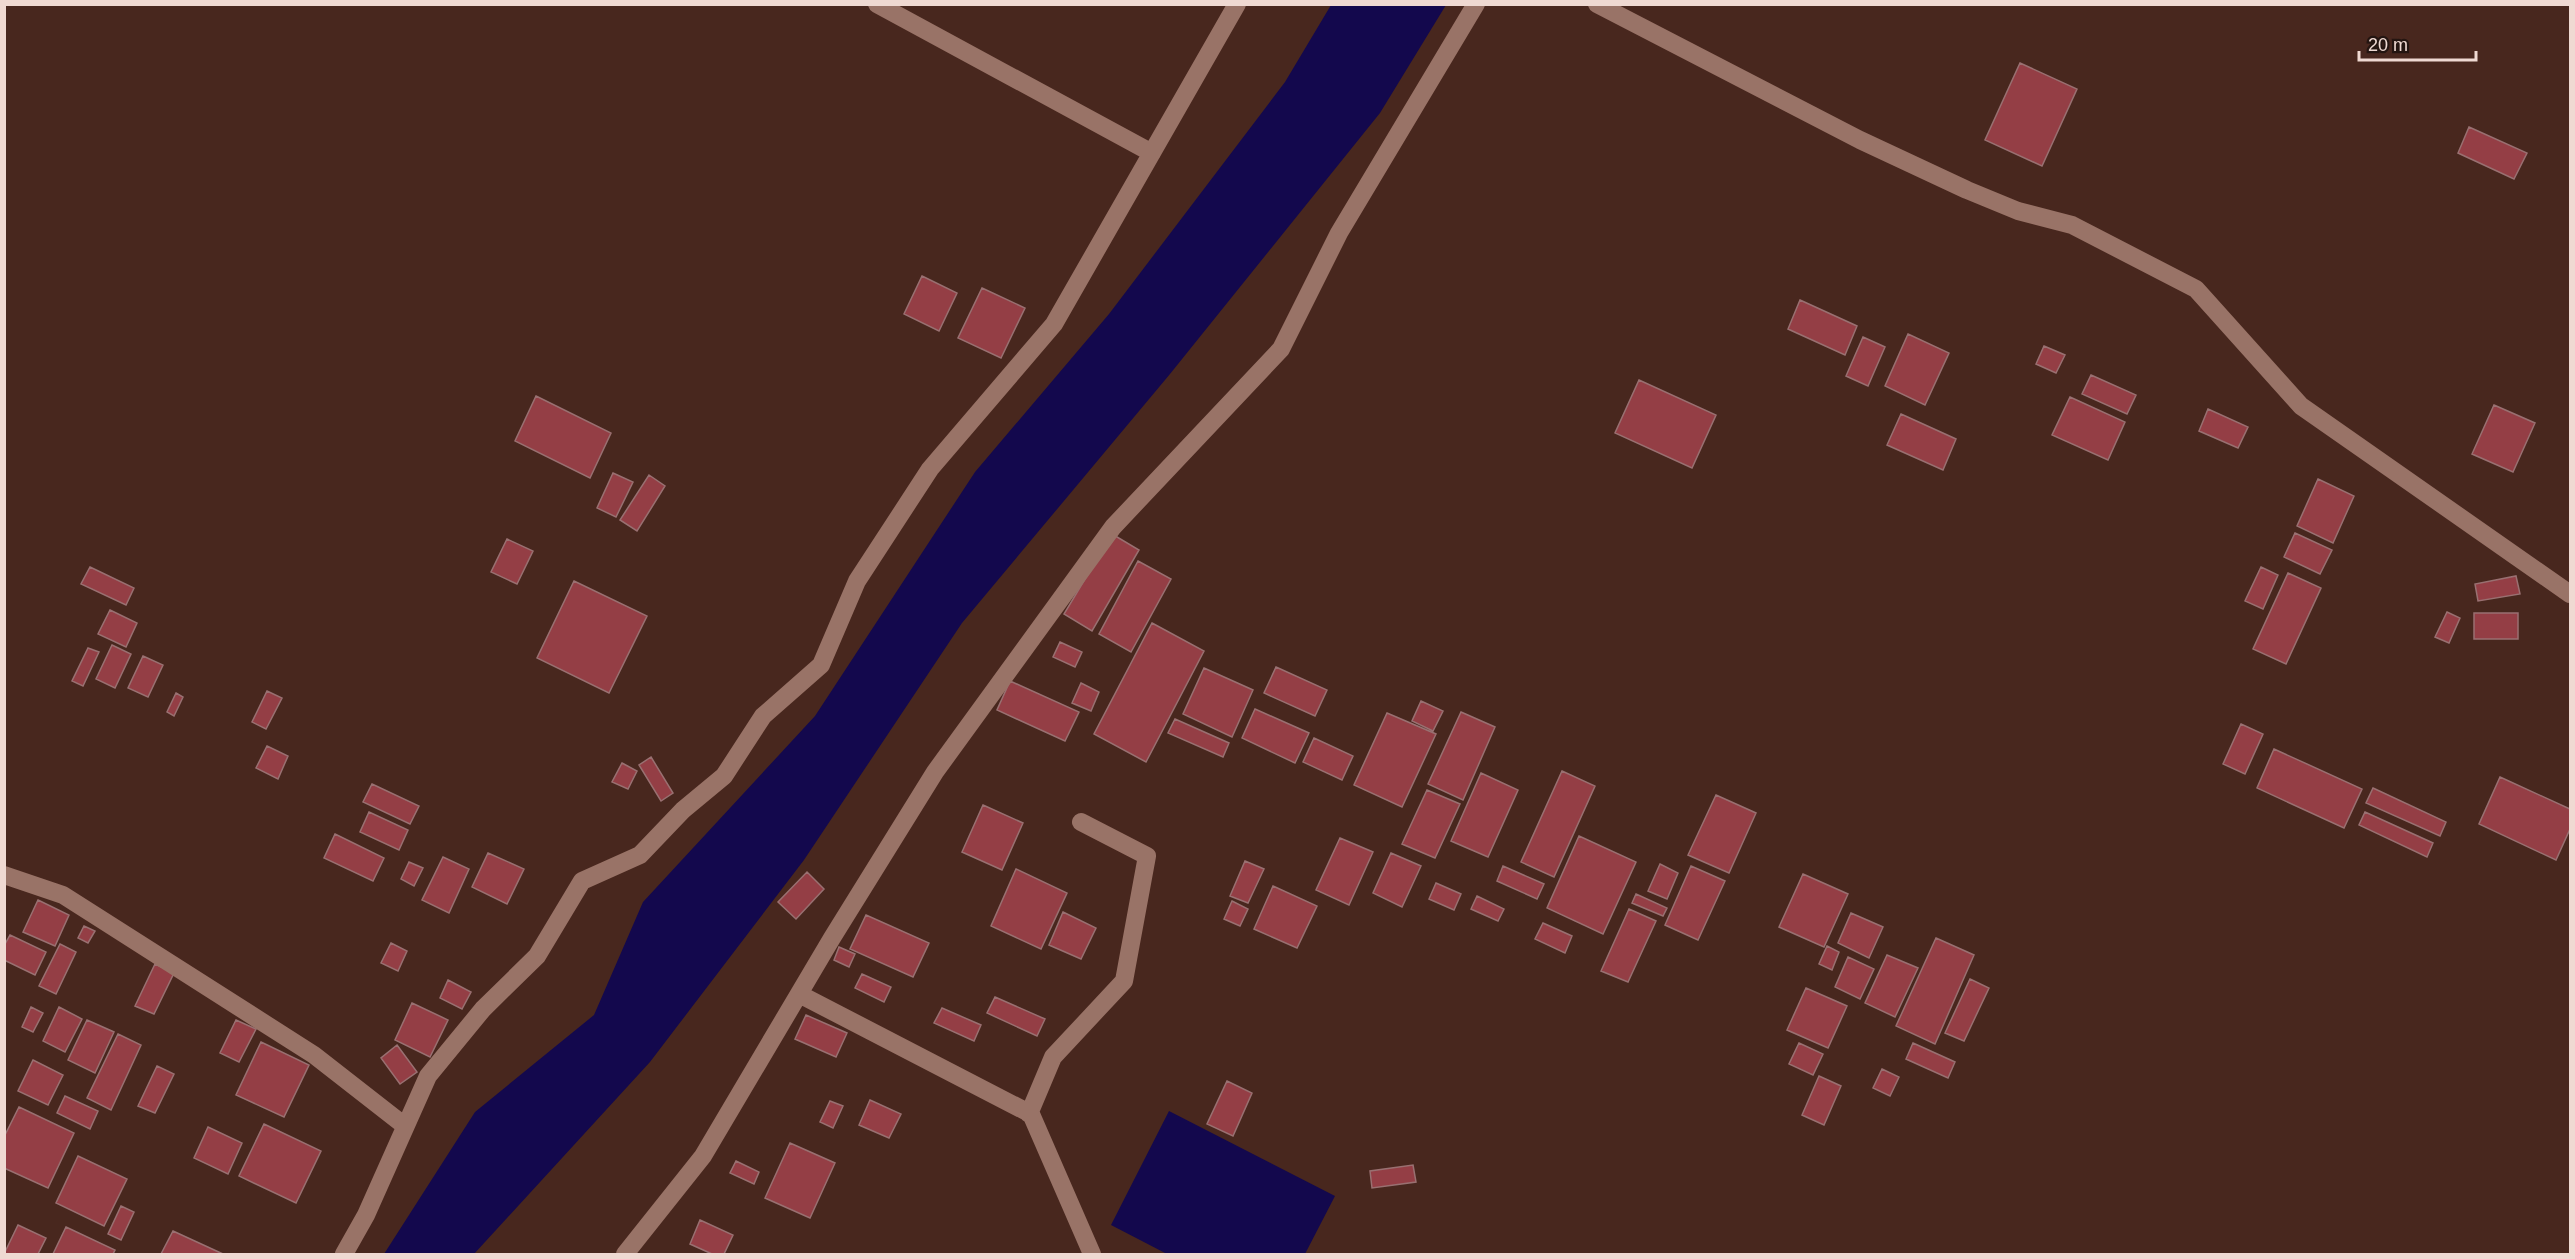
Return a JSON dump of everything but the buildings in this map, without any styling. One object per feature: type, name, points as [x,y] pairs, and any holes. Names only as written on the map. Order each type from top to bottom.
[{"type":"street","points":[[877,4],[1152,153]]},
{"type":"street","points":[[344,1254],[366,1215],[428,1076],[483,1009],[537,956],[582,881],[640,855],[682,810],[724,776],[762,716],[821,665],[856,581],[930,470],[1054,324],[1237,4]]},
{"type":"street","points":[[625,1254],[703,1156],[935,772],[1113,527],[1281,349],[1339,233],[1476,4]]},
{"type":"street","points":[[1597,4],[1860,140],[2008,207],[2072,225],[2196,289],[2301,406],[2571,594]]},
{"type":"street","points":[[1030,1114],[1053,1058],[1124,981],[1147,856],[1081,822]]},
{"type":"street","points":[[4,875],[63,896],[314,1055],[405,1126]]},
{"type":"street","points":[[799,994],[1030,1114],[1092,1254]]},
{"type":"shaded area","points":[[1331,5],[1446,5],[1380,113],[1170,374],[962,623],[804,860],[650,1062],[474,1254],[384,1254],[475,1112],[594,1015],[643,902],[815,716],[975,472],[1109,314],[1285,82]]},
{"type":"shaded area","points":[[1169,1111],[1335,1196],[1305,1254],[1167,1254],[1111,1225]]}]
